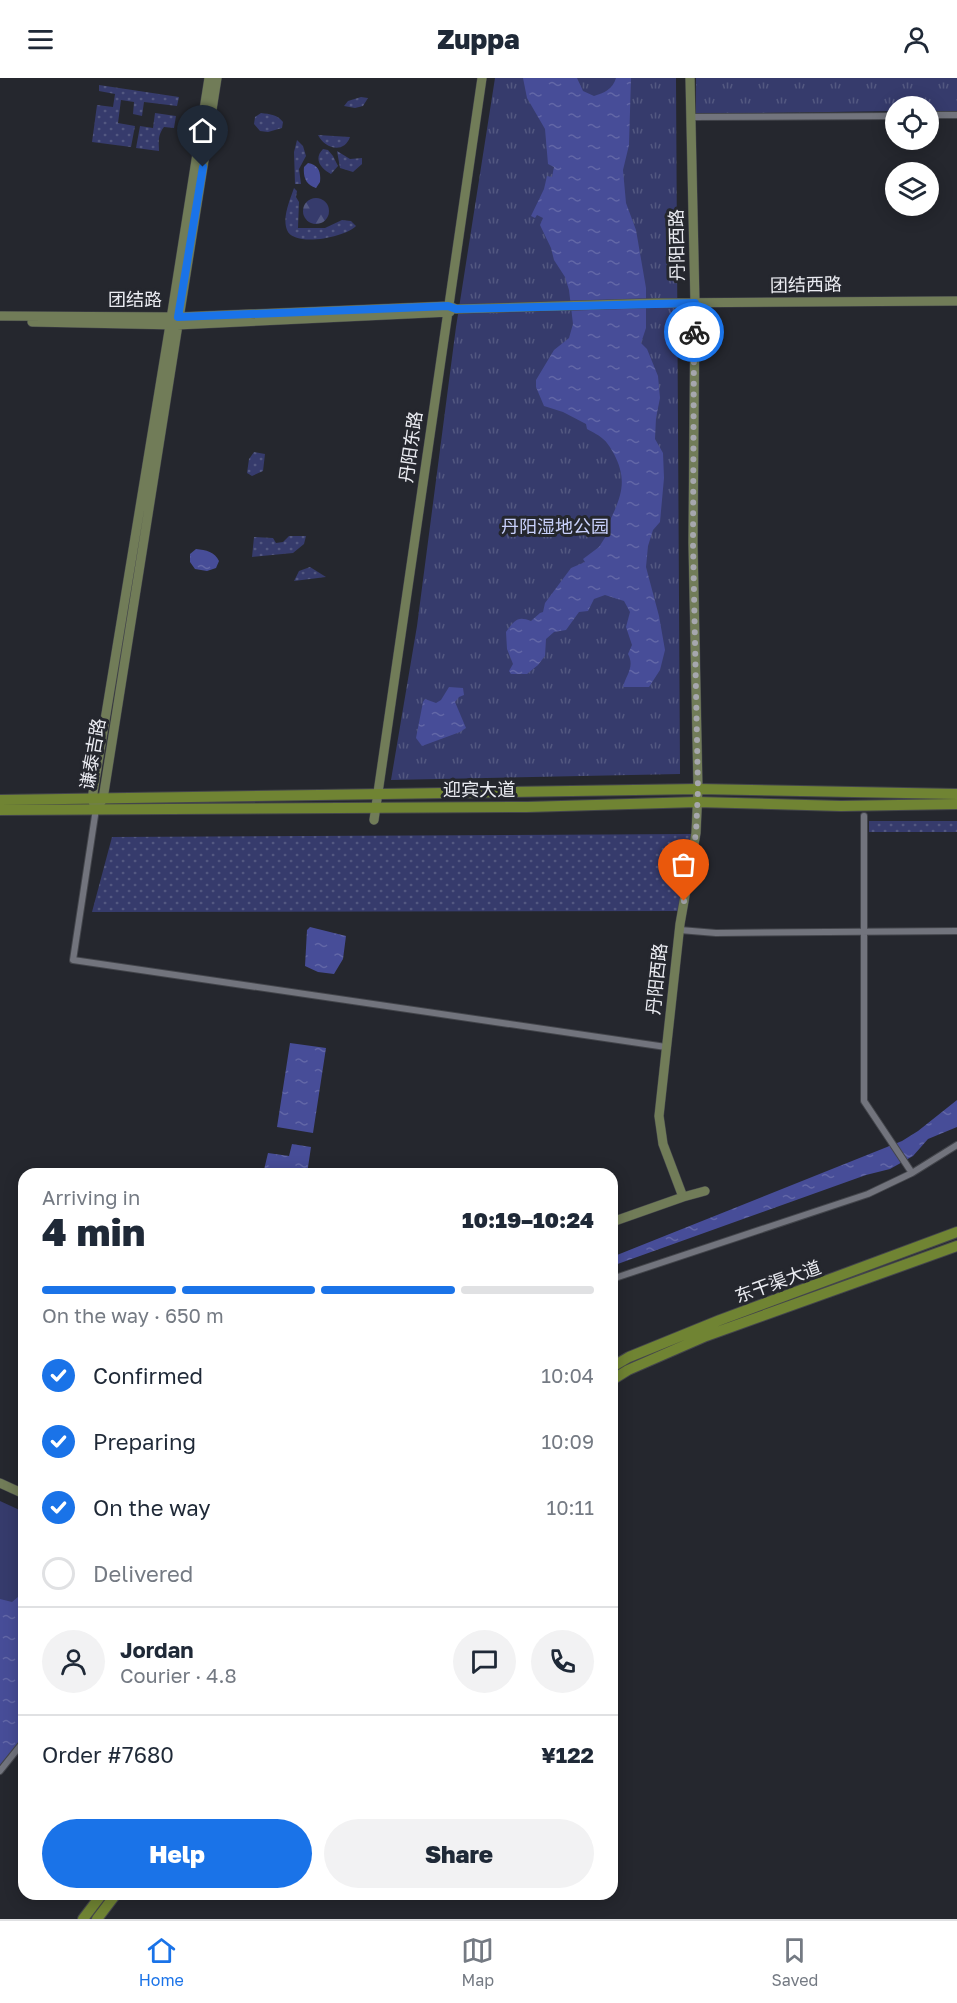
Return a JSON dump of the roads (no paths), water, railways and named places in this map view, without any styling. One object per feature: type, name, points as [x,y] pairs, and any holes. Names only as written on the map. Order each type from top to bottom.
[{"type":"main road","name":"迎宾大道","points":[[0,810],[97,802],[698,789],[957,794]]},
{"type":"main road","name":"迎宾大道","points":[[0,800],[376,807],[527,807],[697,802],[841,806],[957,804]]},
{"type":"main road","name":"东干渠大道","points":[[618,1363],[720,1320],[957,1232]]},
{"type":"main road","name":"东干渠大道","points":[[618,1376],[706,1336],[957,1246]]},
{"type":"main road","points":[[83,1919],[97,1900]]},
{"type":"main road","points":[[97,1919],[111,1900]]},
{"type":"street","name":"谦泰吉路","points":[[97,802],[174,321],[209,78]]},
{"type":"street","name":"谦泰吉路","points":[[174,321],[217,78]]},
{"type":"street","name":"丹阳东路","points":[[374,820],[451,310],[482,78]]},
{"type":"street","name":"丹阳西路","points":[[683,1197],[663,1144],[658,1116],[680,930],[696,833],[698,789],[693,543],[695,303],[690,78]]},
{"type":"street","points":[[939,116],[957,115]]},
{"type":"street","points":[[691,117],[885,116]]},
{"type":"street","name":"团结西路","points":[[562,305],[957,301]]},
{"type":"street","name":"团结路","points":[[0,321],[174,321],[562,305]]},
{"type":"street","name":"团结路","points":[[0,316],[174,321]]},
{"type":"street","points":[[97,802],[73,960],[666,1047]]},
{"type":"street","points":[[864,816],[864,1101],[912,1173]]},
{"type":"street","points":[[680,930],[716,933],[957,931]]},
{"type":"street","points":[[618,1277],[868,1194],[912,1173],[957,1145]]},
{"type":"street","points":[[618,1220],[705,1191]]},
{"type":"street","points":[[0,1483],[18,1491]]},
{"type":"street","points":[[0,1771],[18,1748]]},
{"type":"water","points":[[523,78],[577,78],[583,91],[594,96],[608,90],[616,78],[631,78],[629,145],[623,170],[626,203],[636,230],[646,288],[646,328],[641,343],[647,349],[658,376],[660,398],[655,439],[663,453],[664,478],[660,522],[653,530],[648,546],[646,567],[665,650],[660,670],[649,687],[623,687],[631,663],[628,654],[632,645],[626,627],[630,612],[624,601],[605,595],[594,599],[588,611],[579,612],[566,630],[554,632],[546,639],[545,656],[527,674],[511,674],[509,671],[513,664],[507,649],[506,632],[516,620],[531,621],[543,612],[545,603],[571,568],[585,562],[583,559],[599,547],[606,536],[605,533],[609,530],[607,527],[619,499],[622,482],[619,464],[606,442],[587,429],[586,424],[563,412],[544,406],[536,387],[536,380],[554,350],[569,338],[573,324],[569,290],[540,225],[543,218],[537,215],[535,218],[531,216],[544,189],[547,176],[552,177],[554,167],[548,164],[545,129],[527,98]]},
{"type":"water","points":[[308,163],[315,165],[320,172],[320,182],[316,188],[308,183],[305,177],[304,167]]},
{"type":"water","points":[[196,549],[215,555],[219,561],[216,568],[207,571],[195,569],[190,562],[190,554]]},
{"type":"water","points":[[449,687],[463,688],[464,695],[455,702],[466,728],[422,746],[416,738],[423,702],[425,699],[436,703],[441,700]]},
{"type":"water","points":[[310,927],[346,936],[343,959],[334,974],[318,972],[305,966],[307,930]]},
{"type":"water","points":[[290,1043],[326,1048],[313,1133],[277,1127]]},
{"type":"water","points":[[957,1100],[957,1127],[928,1139],[913,1156],[890,1169],[866,1175],[618,1264],[618,1255],[902,1141]]},
{"type":"water","points":[[292,1144],[311,1147],[308,1168],[264,1168],[268,1153],[289,1156]]},
{"type":"water","points":[[18,1597],[18,1744],[0,1766],[0,1599],[12,1602]]},
{"type":"park label","name":"丹阳湿地公园","points":[[555,527]]}]
